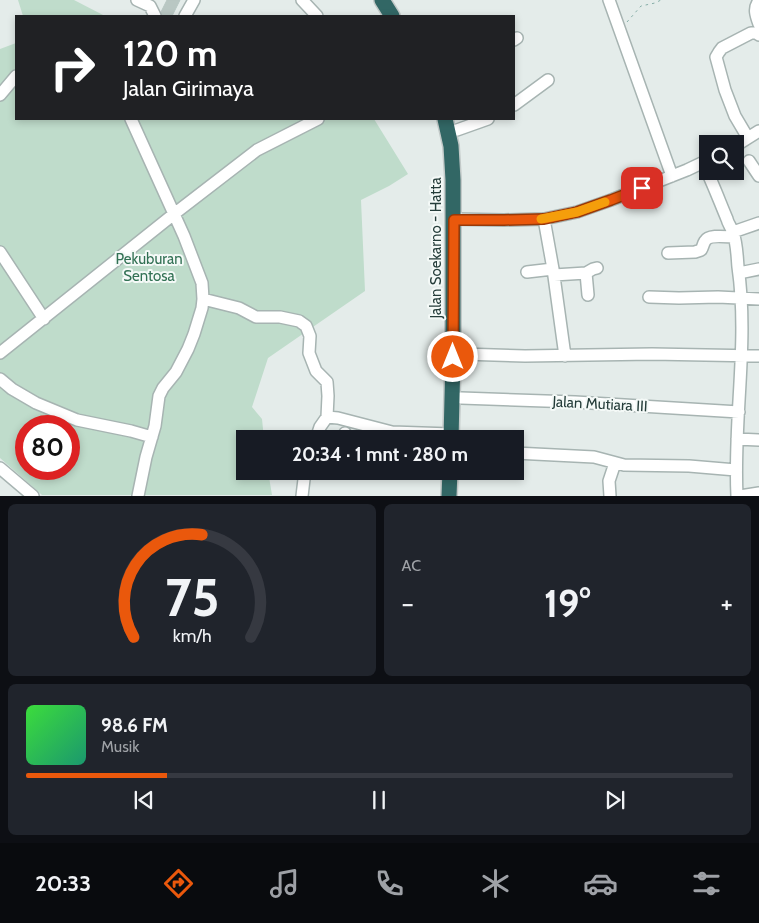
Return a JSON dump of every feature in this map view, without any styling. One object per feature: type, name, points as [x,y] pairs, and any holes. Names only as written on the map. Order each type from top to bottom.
[{"type":"highway","points":[[382,0],[391,15]]},
{"type":"highway","points":[[391,0],[400,15]]},
{"type":"highway","name":"Jalan Soekarno - Hatta","points":[[445,120],[453,159],[459,220],[462,354],[461,398],[455,430]]},
{"type":"highway","name":"Jalan Soekarno - Hatta","points":[[454,430],[462,165],[456,124]]},
{"type":"highway","points":[[450,480],[450,496]]},
{"type":"highway","points":[[459,480],[459,496]]},
{"type":"street","points":[[137,0],[150,6],[154,15]]},
{"type":"street","points":[[186,15],[194,0]]},
{"type":"street","points":[[302,0],[316,15]]},
{"type":"street","points":[[609,0],[672,176]]},
{"type":"street","points":[[748,138],[735,116],[716,58],[722,48],[751,33],[759,31],[756,9],[759,1]]},
{"type":"street","points":[[0,95],[15,77]]},
{"type":"street","points":[[516,99],[548,80]]},
{"type":"street","points":[[131,120],[184,236],[202,283],[203,299],[202,308],[188,349],[176,372],[159,396],[155,426],[138,496]]},
{"type":"street","points":[[0,353],[257,150],[316,120]]},
{"type":"street","points":[[456,124],[482,120]]},
{"type":"street","points":[[744,140],[759,131]]},
{"type":"street","points":[[749,161],[759,176]]},
{"type":"street","points":[[459,220],[544,219],[577,212],[699,165]]},
{"type":"street","points":[[711,180],[734,235],[739,273],[741,355],[736,470],[739,496],[759,493]]},
{"type":"street","points":[[544,219],[564,356]]},
{"type":"street","points":[[668,253],[702,250],[704,242],[708,238],[734,235],[759,223]]},
{"type":"street","points":[[0,252],[44,319]]},
{"type":"street","points":[[527,272],[586,273],[597,268]]},
{"type":"street","points":[[739,273],[759,270]]},
{"type":"street","points":[[586,273],[588,294]]},
{"type":"street","points":[[649,297],[759,298]]},
{"type":"street","points":[[203,299],[238,308],[256,317],[280,317],[299,321],[306,326],[310,336],[309,353],[316,370],[327,382],[327,417],[319,430]]},
{"type":"street","points":[[462,354],[525,356],[652,354],[759,356]]},
{"type":"street","points":[[0,378],[12,389],[36,403],[77,420],[152,437]]},
{"type":"street","name":"Jalan Mutiara III","points":[[461,398],[575,402],[739,412]]},
{"type":"street","points":[[327,417],[384,430]]},
{"type":"street","points":[[737,439],[759,440]]},
{"type":"street","points":[[524,453],[594,457],[624,465],[689,466],[736,470]]},
{"type":"street","points":[[610,496],[609,481],[615,462]]},
{"type":"street","points":[[0,468],[33,496]]},
{"type":"street","points":[[302,496],[304,480]]},
{"type":"path","points":[[620,30],[641,6],[662,0]]},
{"type":"green space","points":[[18,0],[74,0],[103,15],[23,15]]},
{"type":"green space","name":"Pekuburan Sentosa","points":[[15,43],[15,120],[375,120],[408,174],[361,200],[365,291],[268,358],[252,407],[262,419],[263,430],[236,430],[236,480],[270,480],[272,495],[42,495],[25,480],[80,480],[80,415],[15,415],[15,471],[0,458],[0,49]]},
{"type":"building","points":[[167,0],[180,0],[172,15],[162,15],[161,12]]},
{"type":"slow traffic","points":[[541,219],[577,212],[605,202]]},
{"type":"route","points":[[453,357],[454,220],[544,219],[577,212],[642,188]]}]
